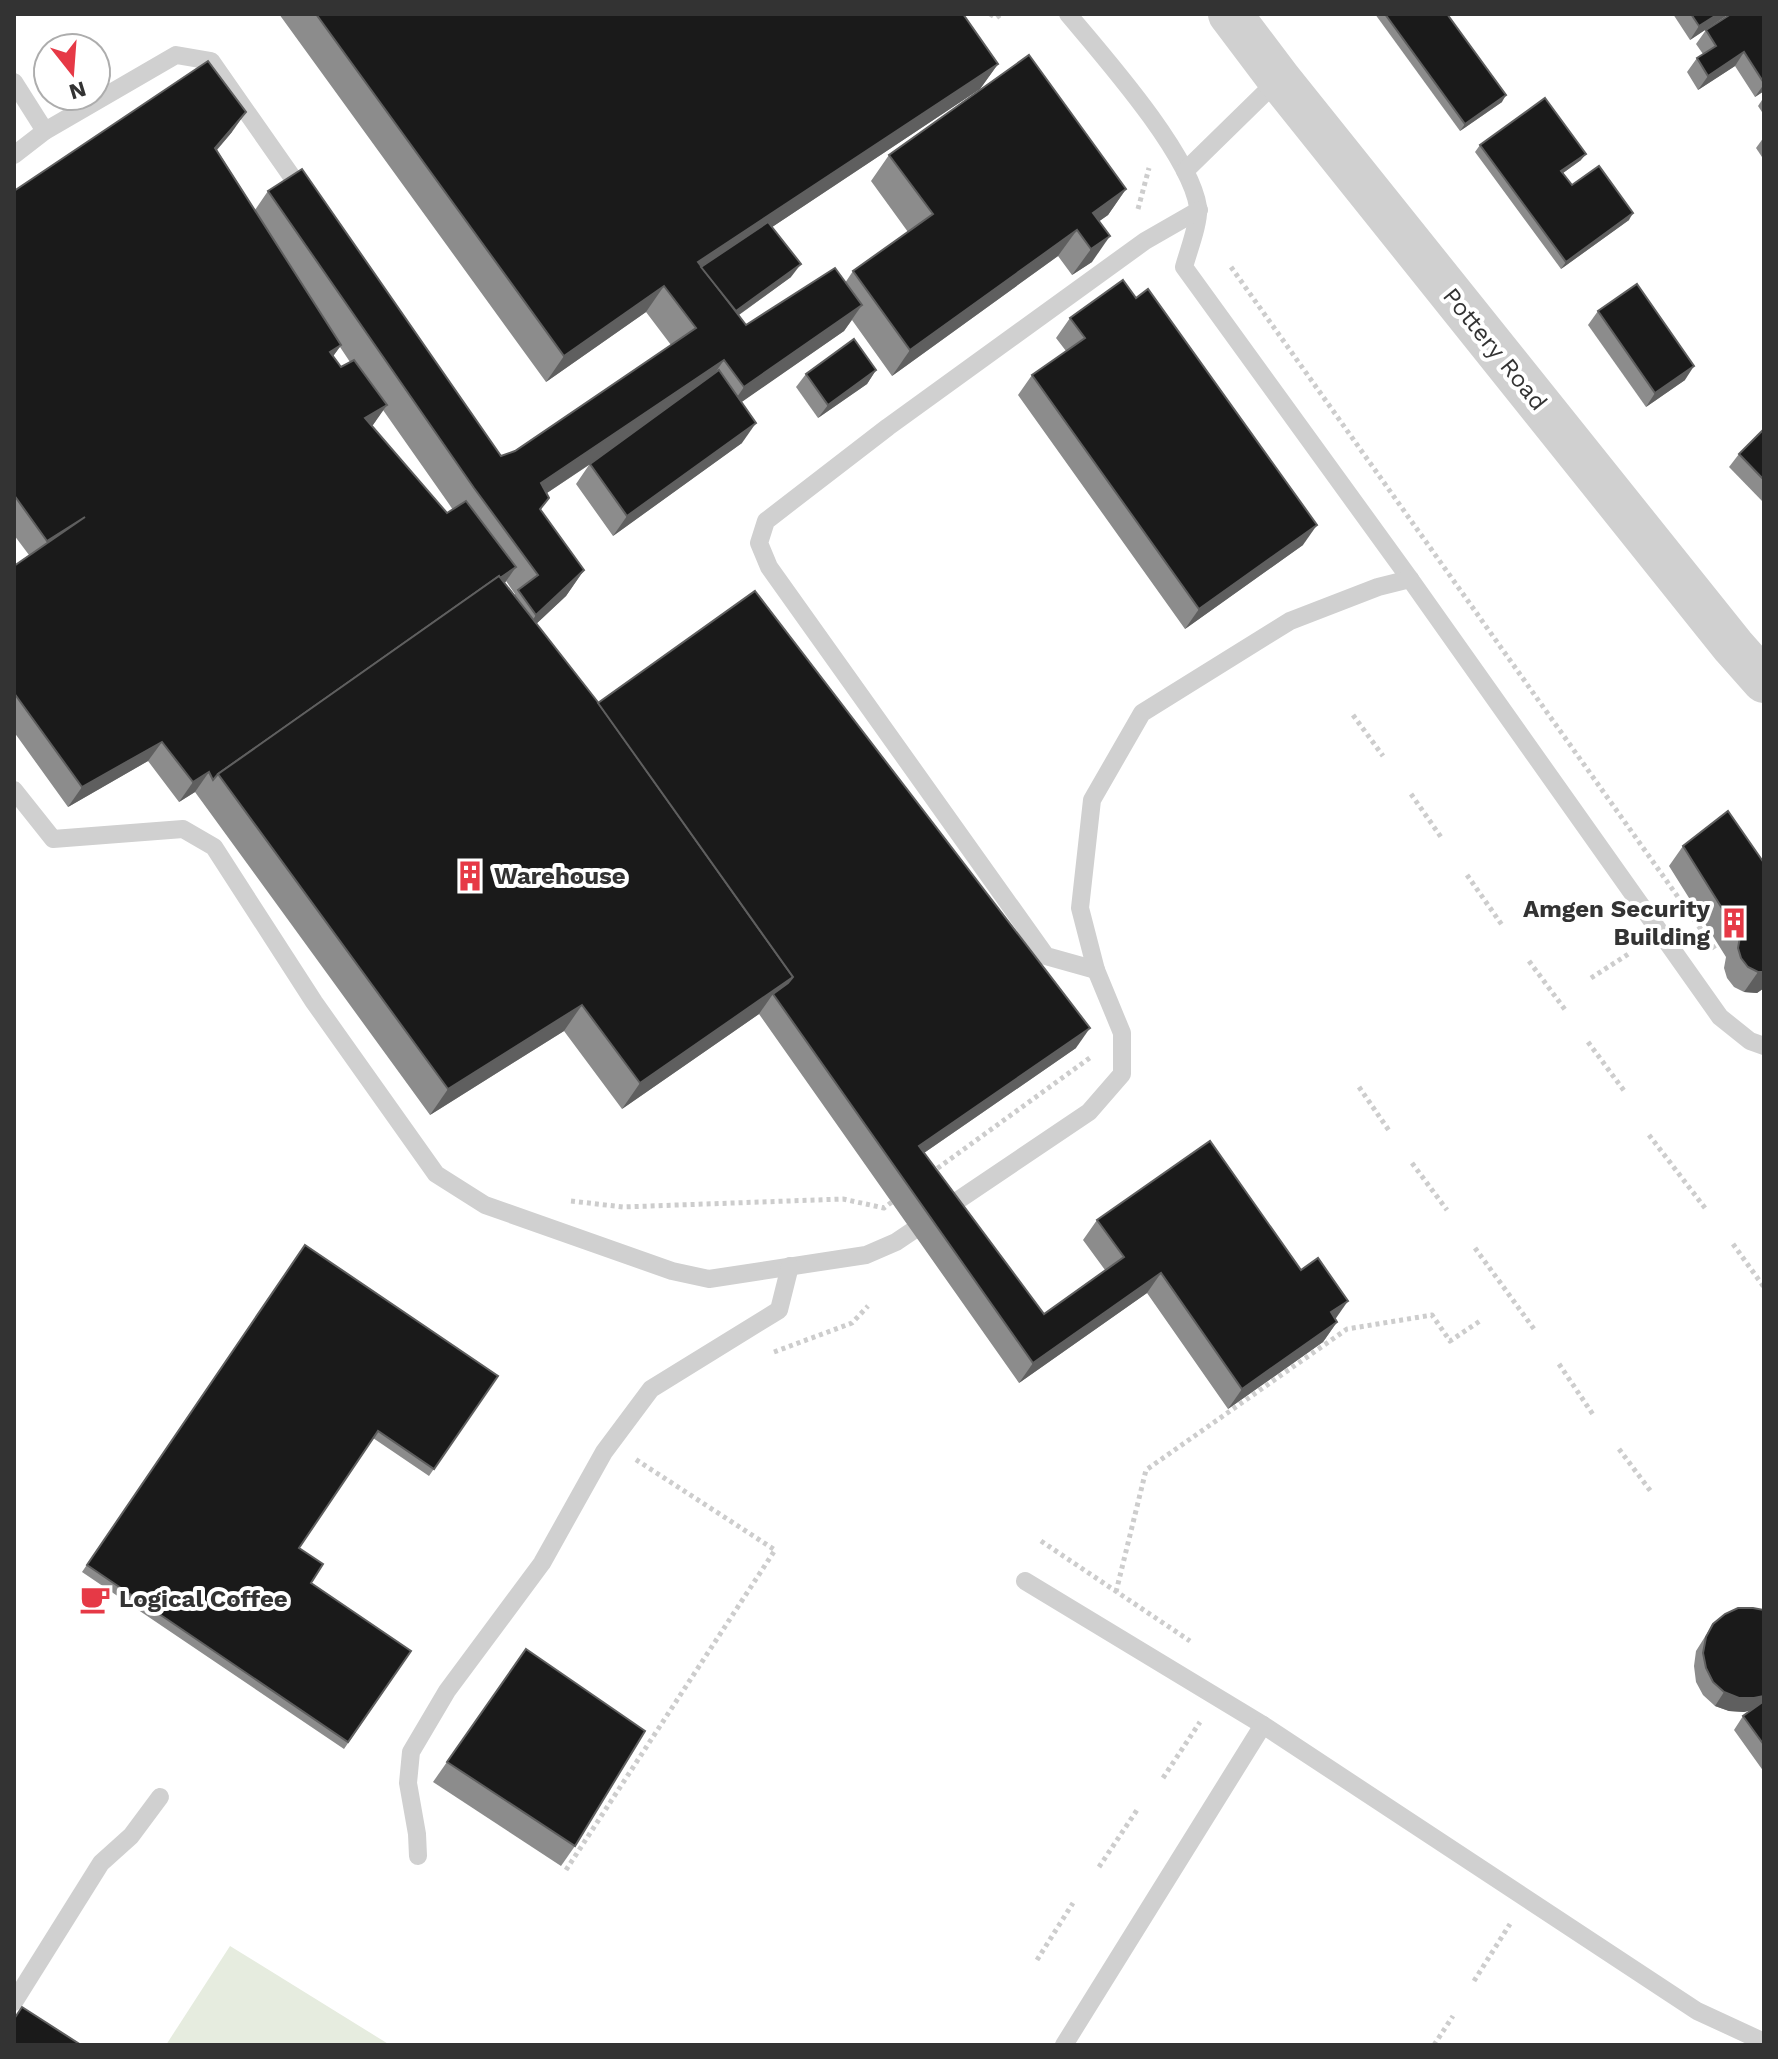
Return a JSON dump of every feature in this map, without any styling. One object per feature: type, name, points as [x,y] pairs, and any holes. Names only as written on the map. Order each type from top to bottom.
[{"type":"street","name":"Pottery Road","points":[[1230,14],[1764,681]]},
{"type":"lane","points":[[1068,14],[1141,105],[1185,171],[1199,210],[1184,267],[1410,579],[1720,1017],[1750,1041],[1764,1046]]},
{"type":"lane","points":[[14,155],[45,131],[176,55],[211,61],[312,205]]},
{"type":"lane","points":[[1185,171],[1279,79]]},
{"type":"lane","points":[[14,82],[45,131]]},
{"type":"lane","points":[[1096,970],[1046,956],[769,567],[759,543],[766,521],[888,427],[1145,241],[1199,210]]},
{"type":"lane","points":[[14,790],[53,839],[183,829],[214,847],[314,1002],[436,1174],[485,1205],[672,1271],[709,1279],[866,1255],[896,1242],[1089,1112],[1122,1074],[1122,1033],[1096,970],[1080,908],[1092,800],[1142,713],[1290,621],[1378,587],[1410,579]]},
{"type":"lane","points":[[418,1856],[408,1783],[411,1752],[447,1691],[542,1563],[604,1452],[651,1389],[779,1310],[790,1266]]},
{"type":"lane","points":[[1025,1581],[1263,1725],[1697,2011],[1764,2042]]},
{"type":"lane","points":[[1064,2045],[1263,1725]]},
{"type":"lane","points":[[14,2002],[101,1863],[131,1836],[160,1797]]},
{"type":"path","points":[[990,14],[996,18],[1001,14]]},
{"type":"path","points":[[1231,267],[1717,952]]},
{"type":"path","points":[[1353,715],[1383,756]]},
{"type":"path","points":[[1411,794],[1443,840]]},
{"type":"path","points":[[1467,875],[1502,925]]},
{"type":"path","points":[[1591,978],[1630,953]]},
{"type":"path","points":[[1529,961],[1566,1011]]},
{"type":"path","points":[[1588,1042],[1625,1092]]},
{"type":"path","points":[[927,1176],[1098,1052]]},
{"type":"path","points":[[1359,1087],[1390,1132]]},
{"type":"path","points":[[1649,1135],[1705,1208]]},
{"type":"path","points":[[1412,1163],[1447,1210]]},
{"type":"path","points":[[565,1200],[623,1207],[843,1199],[884,1208],[905,1192]]},
{"type":"path","points":[[1733,1244],[1764,1287]]},
{"type":"path","points":[[1475,1248],[1534,1329]]},
{"type":"path","points":[[773,1353],[852,1323],[868,1306]]},
{"type":"path","points":[[1116,1592],[1146,1470],[1347,1329],[1432,1315],[1450,1341],[1480,1321]]},
{"type":"path","points":[[1559,1364],[1594,1416]]},
{"type":"path","points":[[566,1870],[775,1550],[634,1458],[642,1447]]},
{"type":"path","points":[[1619,1449],[1652,1493]]},
{"type":"path","points":[[1163,1778],[1203,1717]]},
{"type":"path","points":[[1099,1867],[1137,1810]]},
{"type":"path","points":[[1037,1960],[1073,1903]]},
{"type":"path","points":[[1474,1981],[1513,1920]]},
{"type":"path","points":[[1434,2045],[1453,2016]]},
{"type":"shaded area","points":[[230,1946],[390,2045],[166,2045]]},
{"type":"building","points":[[316,14],[963,14],[998,64],[698,262],[746,325],[835,268],[862,305],[744,387],[724,360],[541,483],[549,498],[540,509],[584,570],[536,615],[518,590],[538,575],[268,191],[302,169],[501,456],[515,451],[696,328],[664,286],[564,356]]},
{"type":"building","points":[[1385,14],[1447,14],[1506,95],[1465,124]]},
{"type":"building","points":[[1691,14],[1718,14],[1699,26]]},
{"type":"building","points":[[1731,14],[1764,14],[1764,83],[1744,52],[1708,76],[1697,58],[1716,46],[1706,30]]},
{"type":"building","points":[[1029,55],[1126,189],[1093,213],[1110,236],[1091,249],[1077,230],[910,350],[853,271],[933,214],[889,155]]},
{"type":"building","points":[[208,61],[246,112],[215,148],[341,345],[330,352],[341,367],[354,360],[387,405],[365,418],[447,513],[466,501],[516,567],[499,576],[213,780],[209,772],[193,782],[162,742],[82,787],[14,693],[14,566],[85,517],[47,541],[14,495],[14,191]]},
{"type":"building","points":[[1545,98],[1586,154],[1561,171],[1572,185],[1599,166],[1633,213],[1566,262],[1480,145]]},
{"type":"building","points":[[768,222],[801,264],[736,311],[701,267]]},
{"type":"building","points":[[1123,280],[1136,298],[1148,289],[1317,525],[1199,609],[1032,375],[1085,338],[1070,318]]},
{"type":"building","points":[[1637,284],[1694,366],[1655,393],[1598,311]]},
{"type":"building","points":[[854,339],[876,370],[828,405],[806,374]]},
{"type":"building","points":[[719,370],[756,423],[627,516],[590,464]]},
{"type":"building","points":[[1764,429],[1764,480],[1739,454]]},
{"type":"building","name":"Warehouse","points":[[499,576],[597,701],[793,977],[640,1083],[582,1005],[448,1089],[218,774]]},
{"type":"building","points":[[755,591],[1090,1028],[919,1146],[1044,1314],[1124,1257],[1097,1220],[1210,1141],[1301,1270],[1318,1258],[1348,1301],[1331,1312],[1337,1322],[1242,1389],[1161,1273],[1033,1363],[773,994],[793,977],[598,703]]},
{"type":"building","points":[[1728,811],[1764,863],[1764,972],[1748,967],[1741,958],[1738,948],[1740,937],[1683,846]]},
{"type":"building","points":[[305,1245],[498,1376],[434,1469],[378,1431],[299,1548],[323,1564],[311,1583],[411,1651],[348,1742],[87,1565]]},
{"type":"building","points":[[1738,1608],[1764,1610],[1764,1696],[1739,1698],[1724,1692],[1713,1682],[1706,1668],[1703,1653],[1706,1637],[1713,1624]]},
{"type":"building","points":[[526,1649],[645,1731],[575,1846],[447,1762]]},
{"type":"building","points":[[1764,1701],[1764,1745],[1743,1716]]},
{"type":"building","points":[[22,2007],[81,2045],[14,2045],[14,2019]]},
{"type":"place","name":"Warehouse","points":[[470,876]]},
{"type":"place","name":"Amgen Security Building","points":[[1734,923]]},
{"type":"place","name":"Logical Coffee","points":[[95,1599]]}]
